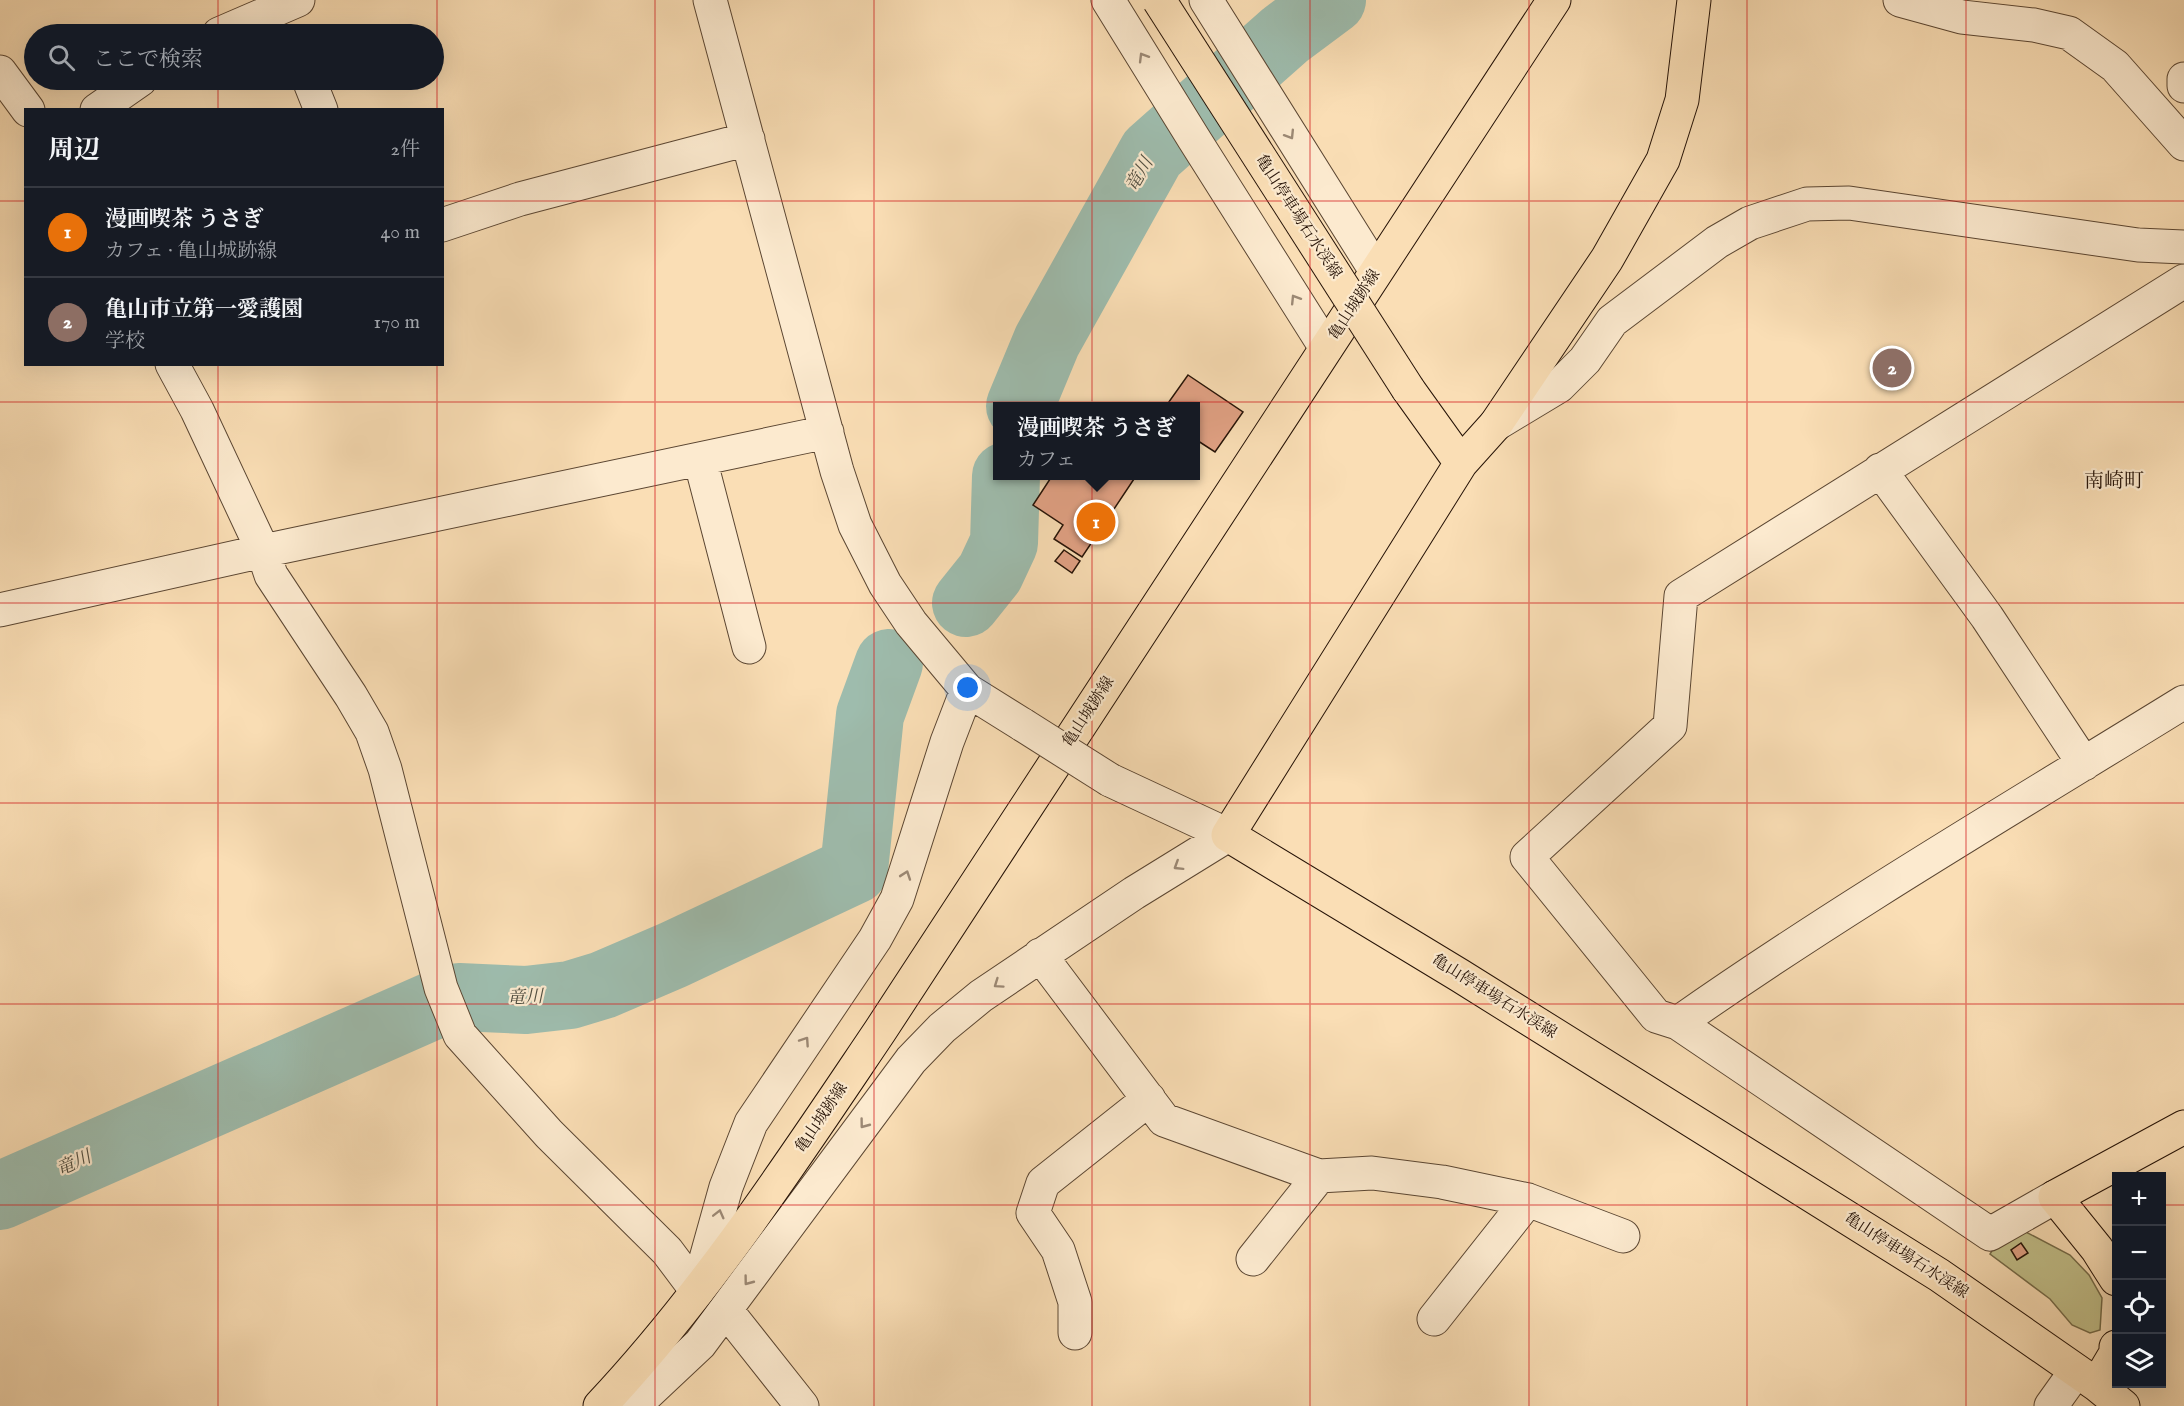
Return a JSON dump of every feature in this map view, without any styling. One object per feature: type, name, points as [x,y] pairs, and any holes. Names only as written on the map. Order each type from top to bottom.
[{"type":"main road","name":"亀山停車場石水渓線","points":[[1159,0],[1408,389],[1461,463]]},
{"type":"main road","name":"亀山城跡線","points":[[600,1406],[660,1338],[747,1227],[880,1031],[1554,0]]},
{"type":"main road","points":[[1228,835],[1461,463],[1496,424],[1607,259],[1663,160],[1682,100],[1694,0]]},
{"type":"main road","name":"亀山停車場石水渓線","points":[[1228,835],[1460,975],[1939,1275],[2123,1406]]},
{"type":"main road","points":[[2112,1273],[2097,1249],[2055,1197],[2184,1127]]},
{"type":"main road","points":[[2086,1378],[2112,1356]]},
{"type":"street","points":[[710,0],[837,471],[855,525],[885,584],[911,623],[967,690],[1110,780],[1228,835]]},
{"type":"street","points":[[1108,0],[1326,348]]},
{"type":"street","points":[[1206,0],[1376,271]]},
{"type":"street","points":[[1900,0],[1962,17],[2034,25],[2069,33],[2115,66],[2184,144]]},
{"type":"street","points":[[254,24],[290,14]]},
{"type":"street","points":[[0,72],[27,108]]},
{"type":"street","points":[[2184,79],[2184,86]]},
{"type":"street","points":[[100,108],[126,90]]},
{"type":"street","points":[[313,90],[320,108]]},
{"type":"street","points":[[444,224],[520,200],[748,139]]},
{"type":"street","points":[[1496,424],[1559,386],[1586,360],[1612,321],[1717,242],[1750,223],[1807,204],[1849,203],[2138,245],[2184,247]]},
{"type":"street","points":[[2055,1197],[1989,1234],[1678,1023],[1656,1016],[1527,856],[1670,726],[1681,596],[2184,281]]},
{"type":"street","points":[[173,366],[197,410],[263,550],[271,575],[351,696],[372,732],[385,769],[441,988],[460,1035],[549,1134],[667,1251],[697,1291]]},
{"type":"street","points":[[0,610],[263,550],[827,432]]},
{"type":"street","points":[[700,459],[749,647]]},
{"type":"street","points":[[1880,470],[1987,617],[2084,764]]},
{"type":"street","points":[[697,1291],[726,1186],[751,1123],[875,939],[897,899],[947,742],[967,690]]},
{"type":"street","points":[[1678,1023],[1771,958],[1838,915],[2184,702]]},
{"type":"street","points":[[634,1406],[700,1344],[911,1060],[942,1028],[981,996],[1040,956],[1228,835]]},
{"type":"street","points":[[1040,956],[1164,1120],[1319,1176],[1372,1173],[1442,1182],[1528,1200],[1623,1236]]},
{"type":"street","points":[[1075,1333],[1075,1302],[1058,1250],[1033,1213],[1043,1183],[1149,1099]]},
{"type":"street","points":[[1253,1259],[1319,1176]]},
{"type":"street","points":[[1434,1319],[1528,1200]]},
{"type":"street","points":[[726,1310],[802,1406]]},
{"type":"street","points":[[2051,1406],[2086,1378]]},
{"type":"shaded area","points":[[2022,1230],[2070,1255],[2089,1275],[2102,1298],[2100,1330],[2090,1333],[2072,1325],[2050,1299],[1990,1254],[1993,1249]]},
{"type":"building","points":[[1188,375],[1243,412],[1215,452],[1200,442],[1200,402],[1169,402]]},
{"type":"building","points":[[1049,480],[1133,480],[1082,557],[1054,539],[1063,525],[1033,505]]},
{"type":"building","points":[[1064,550],[1080,561],[1072,573],[1055,561]]},
{"type":"building","points":[[2021,1243],[2028,1253],[2017,1260],[2011,1250]]},
{"type":"waterway","name":"竜川","points":[[1022,402],[1047,341],[1152,153],[1285,35],[1332,0]]},
{"type":"waterway","name":"竜川","points":[[966,603],[990,573],[1004,543],[1006,480]]},
{"type":"waterway","name":"竜川","points":[[0,1196],[432,1006],[459,997],[526,1000],[570,995],[603,985],[673,955],[854,870],[870,715],[889,663]]},
{"type":"place","name":"亀山市立第一愛護園","points":[[1892,368]]},
{"type":"place","name":"漫画喫茶 うさぎ","points":[[1096,522]]},
{"type":"district","name":"南崎町","points":[[2114,481]]}]
